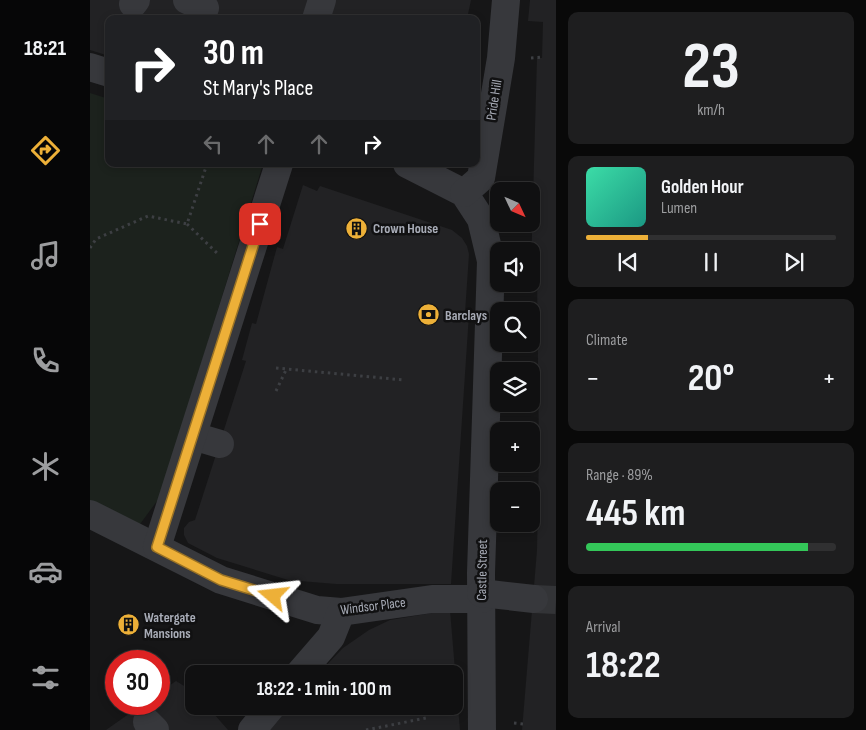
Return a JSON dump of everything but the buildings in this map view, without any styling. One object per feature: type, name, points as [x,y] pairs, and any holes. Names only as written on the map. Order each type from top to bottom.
[{"type":"street","points":[[317,15],[322,0]]},
{"type":"street","name":"Pride Hill","points":[[464,193],[481,178],[501,58],[506,0]]},
{"type":"street","points":[[157,547],[278,167]]},
{"type":"street","points":[[413,167],[464,193]]},
{"type":"street","name":"Castle Street","points":[[464,193],[481,219],[491,261],[481,596],[482,730]]},
{"type":"street","points":[[193,436],[220,444]]},
{"type":"street","name":"Windsor Place","points":[[90,514],[221,580],[317,610],[341,612],[432,598],[481,596],[534,599]]},
{"type":"street","points":[[308,665],[331,637],[341,612]]},
{"type":"street","points":[[252,730],[264,715]]},
{"type":"path","points":[[187,224],[206,167]]},
{"type":"path","points":[[90,248],[96,239],[148,216],[187,224],[212,247],[242,283]]},
{"type":"path","points":[[276,368],[404,380]]},
{"type":"path","points":[[276,391],[286,370]]},
{"type":"path","points":[[366,730],[426,718]]},
{"type":"shaded area","points":[[90,0],[471,0],[468,15],[105,15],[105,55],[90,50]]},
{"type":"shaded area","points":[[530,0],[556,0],[556,730],[522,730],[537,532],[540,532],[540,482],[538,482],[540,362],[538,362],[538,352],[540,352],[540,302],[537,302],[537,292],[540,292],[540,242],[532,242],[532,232],[540,232],[540,182],[533,182],[537,58],[542,58],[543,22],[528,21]]},
{"type":"shaded area","points":[[90,93],[105,98],[105,167],[262,167],[160,497],[132,535],[90,512]]},
{"type":"shaded area","points":[[303,185],[317,191],[320,186],[452,230],[462,238],[467,246],[469,254],[465,313],[469,314],[451,584],[336,584],[288,580],[217,558],[188,543],[184,535],[184,528],[189,522],[195,520],[246,361],[242,360],[252,323],[256,324],[277,247],[283,249]]},
{"type":"shaded area","points":[[450,610],[455,665],[327,665],[343,648],[369,630],[390,620]]},
{"type":"shaded area","points":[[176,681],[185,686],[185,715],[215,715],[228,730],[106,730],[127,715],[170,715],[170,685]]},
{"type":"shaded area","points":[[281,715],[459,715],[460,730],[268,730]]},
{"type":"tunnel","points":[[534,599],[556,600]]},
{"type":"place","name":"Crown House","points":[[357,228]]},
{"type":"place","name":"Barclays","points":[[429,315]]},
{"type":"place","name":"Watergate Mansions","points":[[128,625]]},
{"type":"route","points":[[260,224],[157,547],[221,580],[273,596]]}]
